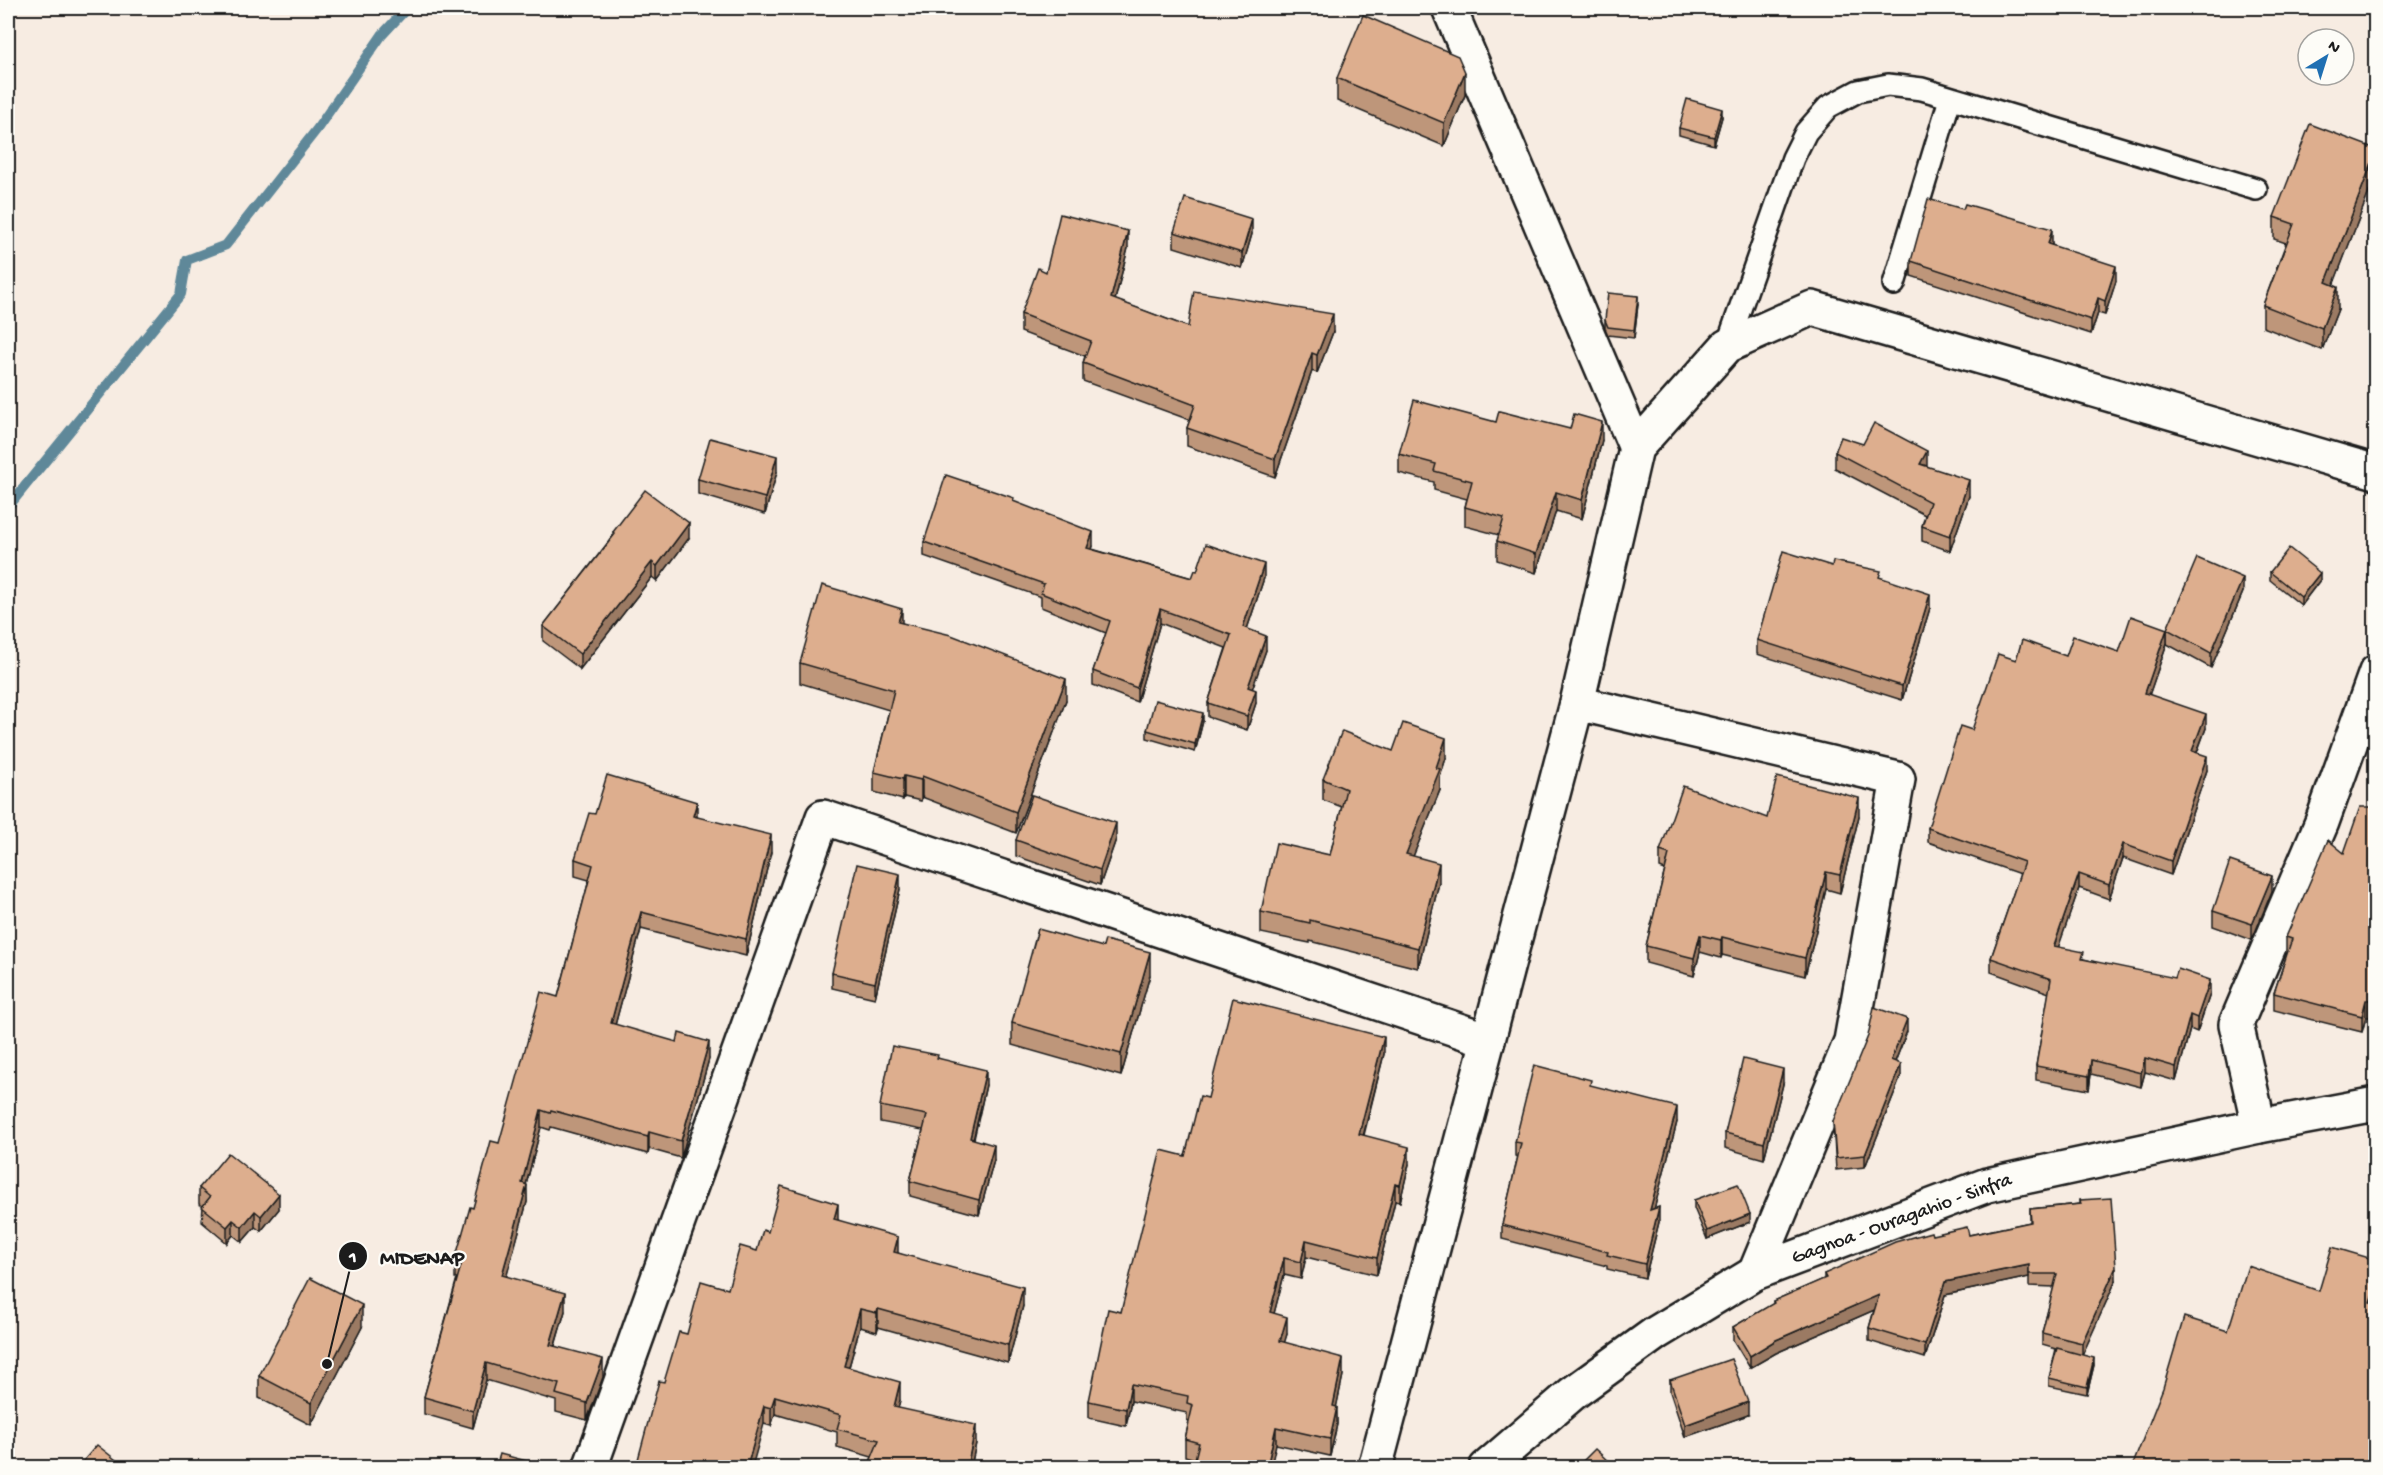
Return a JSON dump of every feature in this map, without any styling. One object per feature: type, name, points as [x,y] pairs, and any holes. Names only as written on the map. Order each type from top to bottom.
[{"type":"street","points":[[1449,8],[1636,448]]},
{"type":"street","points":[[1375,1467],[1577,703],[1636,448],[1727,346],[1812,308],[2376,472]]},
{"type":"street","points":[[2259,1126],[2236,1024],[2322,822],[2376,672]]},
{"type":"street","points":[[1577,703],[1898,779],[1851,1041],[1755,1273]]},
{"type":"street","points":[[590,1467],[823,817],[1488,1040]]},
{"type":"street","name":"Gagnoa - Ouragahio - Sinfra","points":[[1486,1467],[1574,1393],[1647,1340],[1755,1273],[1987,1185],[2259,1126],[2376,1104]]},
{"type":"lane","points":[[1727,346],[1793,158],[1806,132],[1828,106],[1858,91],[1888,85],[1922,89],[2256,189]]},
{"type":"lane","points":[[1894,285],[1950,99]]},
{"type":"building","points":[[1363,15],[1458,56],[1465,72],[1444,123],[1337,78]]},
{"type":"building","points":[[1687,99],[1722,109],[1714,137],[1679,128]]},
{"type":"building","points":[[2310,124],[2376,149],[2326,282],[2338,287],[2322,328],[2263,305],[2294,224],[2274,217]]},
{"type":"building","points":[[1185,198],[1252,219],[1242,253],[1174,232]]},
{"type":"building","points":[[1928,199],[1963,209],[1965,204],[2052,229],[2048,244],[2116,266],[2105,301],[2098,298],[2091,320],[1911,261]]},
{"type":"building","points":[[1060,214],[1128,231],[1111,298],[1188,327],[1194,291],[1333,314],[1317,355],[1312,353],[1275,459],[1187,428],[1195,405],[1083,363],[1091,341],[1021,314],[1038,268],[1046,272]]},
{"type":"building","points":[[1608,293],[1638,296],[1634,330],[1608,327],[1605,320]]},
{"type":"building","points":[[1414,400],[1496,422],[1499,411],[1570,429],[1574,414],[1602,422],[1582,500],[1556,492],[1536,554],[1497,541],[1504,518],[1465,507],[1472,481],[1434,471],[1436,464],[1399,454]]},
{"type":"building","points":[[1874,423],[1927,451],[1920,464],[1969,480],[1950,536],[1922,526],[1930,502],[1835,452],[1841,437],[1863,444]]},
{"type":"building","points":[[710,438],[777,456],[765,498],[698,479]]},
{"type":"building","points":[[946,475],[1014,498],[1013,501],[1093,532],[1087,548],[1192,578],[1195,570],[1197,571],[1206,544],[1264,564],[1243,627],[1266,636],[1248,687],[1256,690],[1247,716],[1208,703],[1231,635],[1160,609],[1137,688],[1093,671],[1110,621],[1041,593],[1044,584],[924,542]]},
{"type":"building","points":[[645,490],[689,523],[657,566],[652,562],[580,654],[543,626],[615,534],[613,532]]},
{"type":"building","points":[[2289,548],[2320,573],[2301,597],[2270,572]]},
{"type":"building","points":[[1783,551],[1832,566],[1833,561],[1881,571],[1879,577],[1930,594],[1902,686],[1757,640]]},
{"type":"building","points":[[2197,558],[2243,578],[2211,653],[2167,629]]},
{"type":"building","points":[[822,585],[902,609],[898,622],[951,635],[1066,679],[1016,812],[922,776],[921,780],[904,776],[903,779],[874,772],[894,690],[800,663]]},
{"type":"building","points":[[2131,616],[2167,629],[2145,693],[2206,714],[2192,751],[2207,756],[2171,861],[2123,844],[2109,885],[2079,874],[2054,946],[2084,952],[2082,959],[2175,978],[2178,969],[2210,980],[2197,1018],[2190,1015],[2176,1067],[2145,1058],[2141,1073],[2091,1060],[2089,1076],[2036,1066],[2051,979],[1991,958],[2024,862],[1928,828],[1960,726],[1972,730],[1998,654],[2016,660],[2022,640],[2066,656],[2073,636],[2119,652]]},
{"type":"building","points":[[1155,700],[1203,713],[1195,744],[1147,730]]},
{"type":"building","points":[[1403,723],[1446,738],[1436,768],[1440,769],[1406,854],[1439,863],[1418,948],[1310,920],[1310,923],[1261,912],[1276,843],[1330,855],[1346,789],[1323,779],[1342,731],[1393,751]]},
{"type":"building","points":[[607,775],[697,802],[693,816],[771,835],[746,939],[641,912],[611,1023],[677,1042],[679,1033],[709,1042],[681,1141],[649,1132],[648,1137],[551,1110],[550,1113],[541,1110],[522,1183],[527,1185],[502,1275],[565,1293],[550,1345],[603,1359],[587,1403],[556,1394],[559,1384],[486,1363],[473,1411],[424,1397],[462,1262],[455,1260],[470,1207],[473,1208],[491,1141],[499,1143],[541,992],[558,997],[593,865],[575,859],[589,813],[595,814]]},
{"type":"building","points":[[1777,777],[1859,798],[1840,875],[1826,872],[1805,958],[1722,937],[1721,940],[1700,935],[1694,958],[1646,946],[1669,854],[1660,851],[1683,786],[1767,818]]},
{"type":"building","points":[[1032,795],[1116,823],[1100,870],[1016,840]]},
{"type":"building","points":[[2360,807],[2376,808],[2376,1000],[2366,1000],[2362,1016],[2274,993],[2292,939],[2286,937],[2328,840],[2344,853]]},
{"type":"building","points":[[2230,861],[2272,876],[2252,924],[2213,911]]},
{"type":"building","points":[[857,864],[900,874],[875,983],[832,973]]},
{"type":"building","points":[[1038,929],[1103,947],[1105,940],[1150,952],[1121,1054],[1012,1023]]},
{"type":"building","points":[[1233,998],[1384,1037],[1359,1134],[1409,1147],[1400,1185],[1395,1184],[1377,1258],[1306,1240],[1301,1262],[1284,1258],[1270,1312],[1287,1317],[1280,1341],[1343,1358],[1333,1406],[1337,1407],[1330,1439],[1276,1427],[1267,1467],[1193,1467],[1199,1443],[1185,1439],[1193,1405],[1187,1403],[1188,1396],[1131,1384],[1126,1409],[1089,1401],[1108,1309],[1121,1312],[1161,1150],[1185,1156],[1200,1096],[1208,1098]]},
{"type":"building","points":[[1874,1007],[1907,1019],[1891,1060],[1901,1064],[1865,1155],[1836,1158],[1833,1121],[1868,1036]]},
{"type":"building","points":[[892,1046],[938,1055],[937,1058],[986,1070],[970,1138],[994,1145],[979,1200],[910,1181],[927,1115],[880,1106]]},
{"type":"building","points":[[1743,1059],[1783,1069],[1764,1143],[1725,1133]]},
{"type":"building","points":[[1534,1065],[1591,1080],[1590,1085],[1677,1107],[1650,1210],[1659,1207],[1645,1264],[1607,1255],[1608,1252],[1502,1225],[1521,1143],[1515,1142]]},
{"type":"building","points":[[228,1153],[279,1194],[261,1216],[255,1211],[242,1227],[233,1220],[227,1227],[202,1207],[210,1197],[199,1188]]},
{"type":"building","points":[[1738,1184],[1750,1214],[1707,1231],[1694,1200]]},
{"type":"building","points":[[781,1186],[838,1204],[834,1219],[898,1237],[894,1252],[1023,1287],[1008,1345],[878,1309],[877,1313],[860,1309],[844,1366],[900,1382],[894,1407],[976,1425],[967,1467],[868,1467],[879,1440],[837,1429],[841,1415],[775,1396],[771,1408],[764,1406],[747,1467],[636,1467],[659,1381],[664,1382],[679,1332],[687,1334],[701,1281],[728,1289],[740,1246],[757,1251],[763,1230],[768,1232]]},
{"type":"building","points":[[2111,1198],[2116,1267],[2082,1343],[2042,1333],[2057,1274],[2029,1274],[2029,1265],[1945,1282],[1925,1345],[1869,1328],[1879,1295],[1776,1340],[1750,1356],[1733,1327],[1774,1303],[1773,1301],[1826,1278],[1824,1274],[1895,1242],[1931,1232],[1932,1235],[1967,1227],[1969,1235],[2031,1222],[2030,1209],[2081,1204],[2080,1200]]},
{"type":"building","points":[[2332,1247],[2376,1260],[2376,1286],[2370,1303],[2376,1304],[2376,1466],[2132,1467],[2163,1388],[2184,1317],[2228,1331],[2248,1266],[2319,1291]]},
{"type":"building","points":[[310,1278],[362,1305],[311,1403],[259,1376]]},
{"type":"building","points":[[2057,1348],[2094,1358],[2087,1387],[2049,1378]]},
{"type":"building","points":[[1731,1359],[1748,1402],[1685,1425],[1670,1380]]},
{"type":"building","points":[[97,1445],[125,1467],[78,1467]]},
{"type":"building","points":[[1595,1449],[1608,1461],[1603,1467],[1577,1467]]},
{"type":"building","points":[[500,1454],[549,1467],[496,1467]]},
{"type":"building","points":[[1851,1459],[1869,1466],[1875,1467],[1847,1467]]},
{"type":"waterway","points":[[8,507],[181,294],[187,260],[226,245],[317,129],[382,35],[407,8]]},
{"type":"place","name":"MIDENAP","points":[[327,1364]]}]
